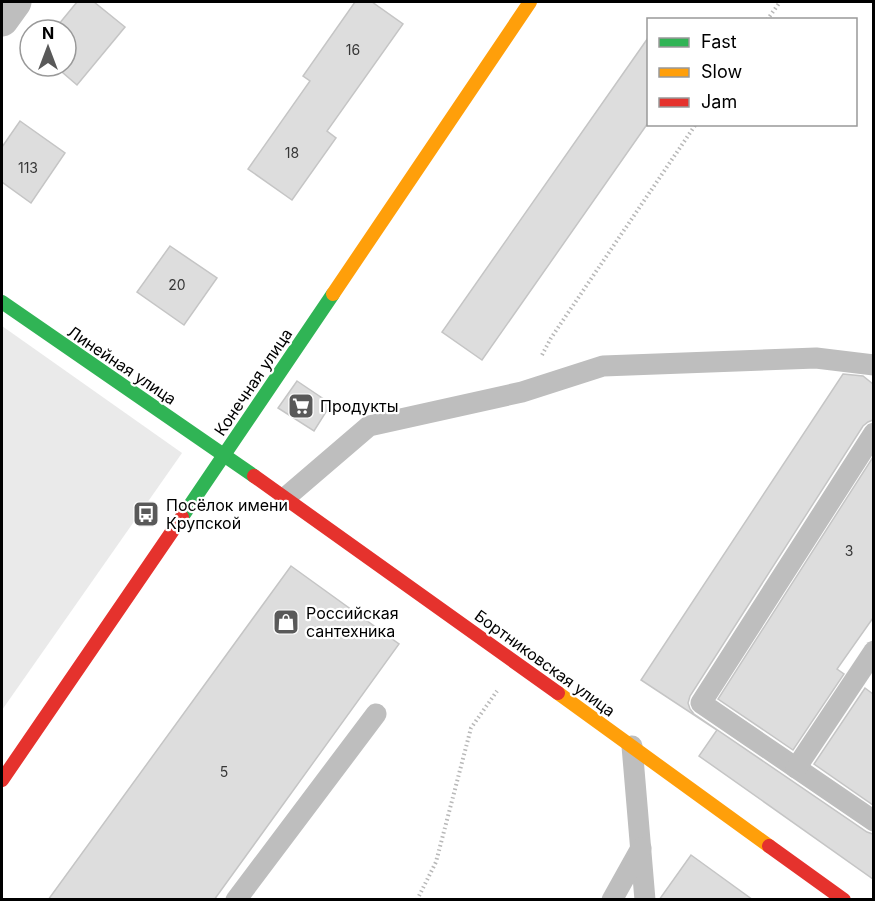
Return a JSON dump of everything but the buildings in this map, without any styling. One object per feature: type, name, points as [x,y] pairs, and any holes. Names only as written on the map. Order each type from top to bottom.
[{"type":"street","points":[[2,20],[15,2]]},
{"type":"street","name":"Конечная улица","points":[[2,780],[225,455],[530,2]]},
{"type":"street","name":"Линейная улица","points":[[2,302],[225,455]]},
{"type":"street","name":"Бортниковская улица","points":[[225,455],[844,900]]},
{"type":"lane","points":[[285,498],[369,426],[522,392],[603,366],[816,358],[873,365]]},
{"type":"lane","points":[[873,433],[701,703],[873,821]]},
{"type":"lane","points":[[796,768],[872,658]]},
{"type":"lane","points":[[236,900],[376,714]]},
{"type":"lane","points":[[632,746],[645,900]]},
{"type":"lane","points":[[612,900],[641,848]]},
{"type":"path","points":[[768,18],[780,2]]},
{"type":"path","points":[[522,392],[551,338],[695,126]]},
{"type":"path","points":[[417,900],[436,862],[471,728],[517,663]]},
{"type":"shaded area","points":[[2,326],[182,453],[2,710]]},
{"type":"traffic: fast","points":[[182,517],[333,294]]},
{"type":"traffic: fast","points":[[2,302],[254,476]]},
{"type":"traffic: slow","points":[[333,294],[530,2]]},
{"type":"traffic: slow","points":[[558,693],[769,846]]},
{"type":"traffic: jam","points":[[254,476],[558,693]]},
{"type":"traffic: jam","points":[[2,780],[182,517]]},
{"type":"traffic: jam","points":[[769,846],[844,900]]},
{"type":"place","name":"Продукты","points":[[301,406]]},
{"type":"place","name":"Посёлок имени Крупской","points":[[146,514]]},
{"type":"place","name":"Российская сантехника","points":[[286,622]]}]
